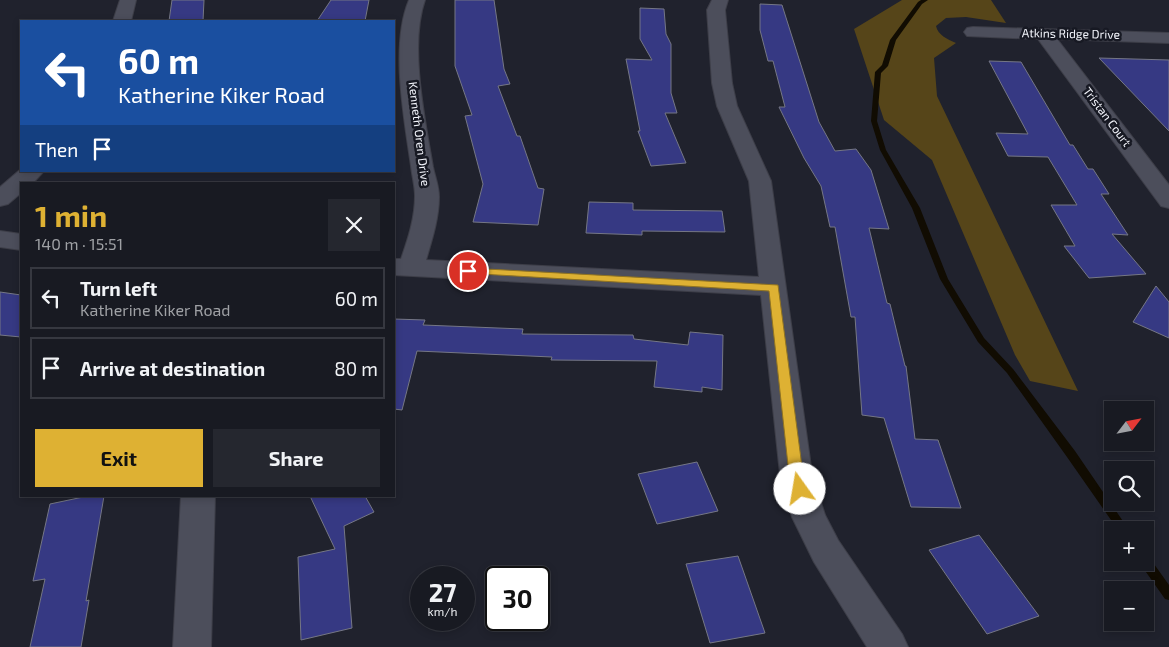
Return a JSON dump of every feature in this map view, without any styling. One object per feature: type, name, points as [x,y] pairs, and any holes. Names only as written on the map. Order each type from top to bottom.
[{"type":"street","points":[[122,20],[128,0]]},
{"type":"street","name":"Kenneth Oren Drive","points":[[402,268],[424,227],[427,197],[410,65],[411,11],[416,0]]},
{"type":"street","points":[[720,0],[716,10],[722,83],[727,106],[760,181],[796,474],[809,517],[826,551],[889,647]]},
{"type":"street","name":"Atkins Ridge Drive","points":[[973,32],[1169,38]]},
{"type":"street","name":"Tristan Court","points":[[1044,34],[1169,201]]},
{"type":"street","points":[[0,199],[32,172]]},
{"type":"street","points":[[0,239],[20,242]]},
{"type":"street","points":[[402,268],[774,287]]},
{"type":"street","points":[[192,647],[198,497]]},
{"type":"shaded area","points":[[902,0],[991,0],[1006,23],[966,17],[946,18],[936,26],[941,34],[956,43],[934,58],[937,96],[1078,391],[1030,381],[1015,355],[932,160],[884,120],[854,29]]},
{"type":"building","points":[[172,0],[204,0],[203,20],[169,20]]},
{"type":"building","points":[[331,0],[369,0],[365,20],[318,20]]},
{"type":"building","points":[[455,0],[494,0],[504,69],[510,84],[498,86],[517,136],[520,136],[538,188],[544,189],[538,225],[473,222],[483,184],[465,116],[472,115],[455,66]]},
{"type":"building","points":[[760,4],[782,5],[819,122],[835,151],[856,149],[871,170],[889,229],[869,228],[887,303],[890,304],[906,366],[915,439],[938,440],[961,508],[911,507],[884,418],[862,415],[855,317],[851,317],[835,227],[830,227],[821,186],[804,158],[779,107],[785,107],[773,61],[768,61],[760,30]]},
{"type":"building","points":[[640,8],[664,9],[666,34],[671,44],[671,93],[677,113],[665,113],[686,163],[651,166],[638,131],[640,131],[626,59],[652,60],[640,39]]},
{"type":"building","points":[[1099,58],[1169,60],[1169,131]]},
{"type":"building","points":[[989,61],[1021,62],[1070,145],[1073,145],[1088,169],[1093,169],[1109,194],[1101,194],[1128,235],[1112,234],[1146,274],[1089,278],[1064,246],[1075,246],[1051,205],[1077,205],[1048,157],[1008,156],[996,133],[1028,134]]},
{"type":"building","points":[[589,202],[633,203],[633,210],[722,211],[725,232],[642,231],[642,235],[586,233]]},
{"type":"building","points":[[1156,286],[1169,302],[1169,338],[1133,322]]},
{"type":"building","points":[[0,292],[20,295],[20,337],[0,335]]},
{"type":"building","points":[[395,319],[425,320],[423,325],[523,329],[522,334],[633,335],[634,339],[688,345],[690,332],[723,335],[722,390],[702,387],[702,392],[654,387],[657,361],[551,360],[552,357],[417,351],[402,410],[395,409]]},
{"type":"building","points":[[697,462],[718,511],[657,524],[638,474]]},
{"type":"building","points":[[83,497],[104,497],[86,601],[89,600],[81,647],[30,647],[45,579],[33,581],[50,504]]},
{"type":"building","points":[[310,497],[366,497],[374,512],[344,526],[352,628],[301,640],[298,557],[335,549]]},
{"type":"building","points":[[979,535],[1039,616],[987,634],[929,550]]},
{"type":"building","points":[[738,556],[765,633],[710,643],[686,564]]},
{"type":"waterway","points":[[925,0],[920,3],[893,40],[885,66],[878,72],[874,121],[883,150],[916,208],[944,279],[981,340],[1010,371],[1118,521]]},
{"type":"waterway","points":[[1152,571],[1169,595]]},
{"type":"route","points":[[468,271],[774,287],[796,474],[800,489]]}]
